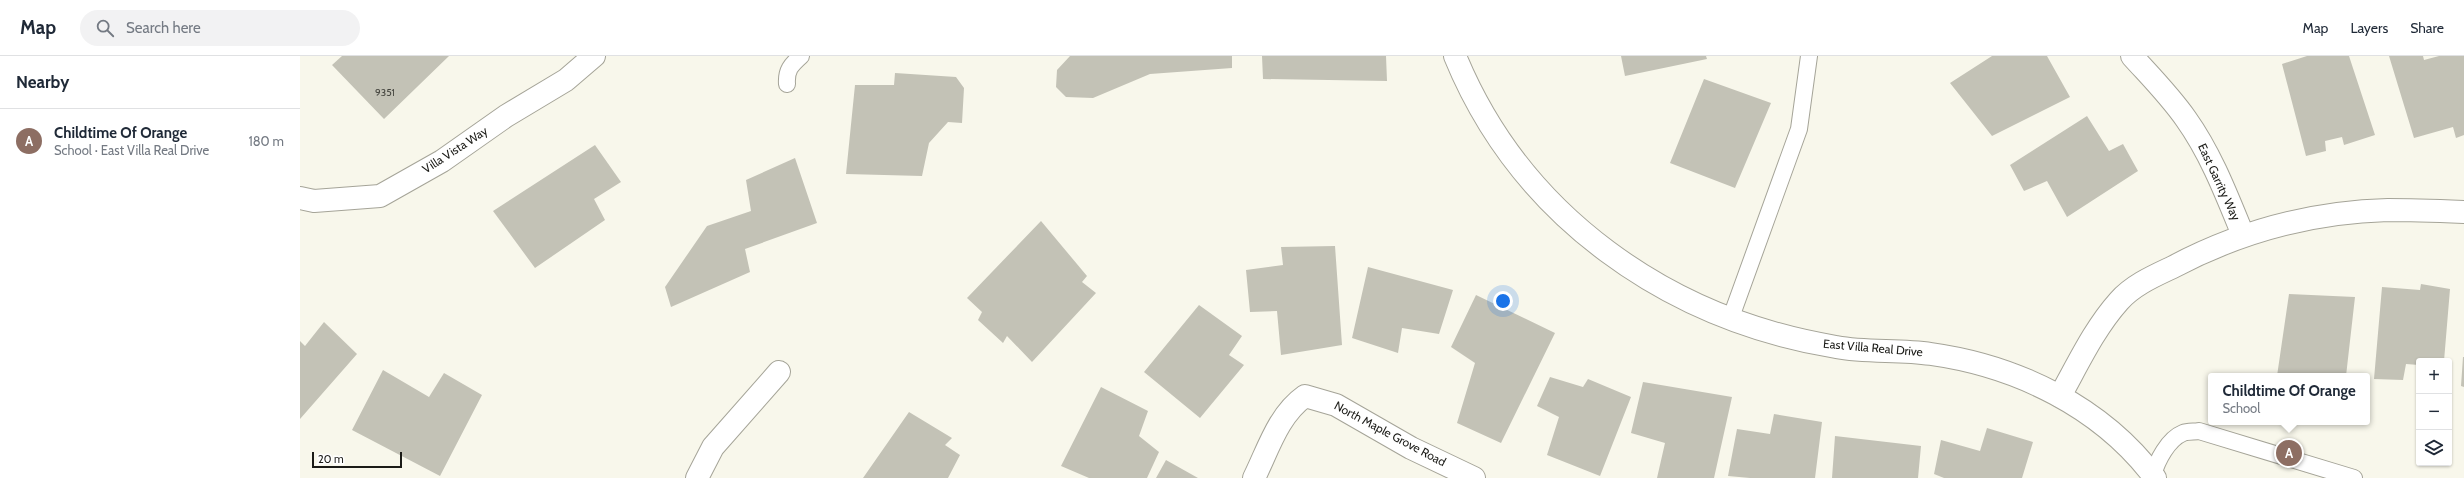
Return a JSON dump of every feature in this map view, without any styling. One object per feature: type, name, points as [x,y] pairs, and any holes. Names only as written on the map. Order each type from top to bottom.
[{"type":"street","name":"Villa Vista Way","points":[[300,198],[314,201],[380,196],[442,161],[506,116],[566,80],[594,56]]},
{"type":"street","name":"East Villa Real Drive","points":[[1455,56],[1477,101],[1500,139],[1533,182],[1566,217],[1612,256],[1649,281],[1695,306],[1730,320],[1783,337],[1839,348],[1928,353],[1964,359],[1997,367],[2029,380],[2060,396],[2095,418],[2154,477]]},
{"type":"street","name":"East Garrity Way","points":[[2132,56],[2165,92],[2187,120],[2214,167],[2243,235]]},
{"type":"street","points":[[2060,396],[2088,345],[2120,300],[2140,284],[2185,260],[2243,235],[2295,222],[2342,214],[2388,210],[2464,212]]},
{"type":"street","points":[[697,478],[712,447],[779,372]]},
{"type":"street","name":"North Maple Grove Road","points":[[1254,478],[1280,423],[1288,411],[1305,396],[1336,405],[1411,448],[1474,478]]},
{"type":"lane","points":[[787,84],[786,74],[792,64],[801,56]]},
{"type":"lane","points":[[1730,320],[1799,129],[1809,56]]},
{"type":"lane","points":[[2154,477],[2156,463],[2173,440],[2184,432],[2199,432],[2354,478]]},
{"type":"building","points":[[342,56],[449,56],[384,119],[332,65]]},
{"type":"building","points":[[1070,56],[1232,56],[1232,68],[1150,74],[1093,98],[1066,97],[1056,87],[1057,70]]},
{"type":"building","points":[[1262,56],[1386,56],[1387,81],[1263,79]]},
{"type":"building","points":[[1621,56],[1706,56],[1707,59],[1625,76]]},
{"type":"building","points":[[1992,56],[2047,56],[2070,97],[1992,136],[1950,83]]},
{"type":"building","points":[[2307,56],[2349,56],[2375,135],[2344,145],[2342,137],[2325,141],[2326,151],[2306,156],[2282,64]]},
{"type":"building","points":[[2389,56],[2423,56],[2424,60],[2439,56],[2464,56],[2464,135],[2456,138],[2453,127],[2414,138]]},
{"type":"building","points":[[895,73],[956,77],[964,88],[962,123],[948,122],[929,143],[922,176],[846,174],[855,85],[894,85]]},
{"type":"building","points":[[1704,79],[1771,103],[1735,188],[1670,163]]},
{"type":"building","points":[[2087,116],[2109,151],[2123,144],[2138,171],[2067,217],[2047,181],[2024,191],[2010,165]]},
{"type":"building","points":[[595,145],[621,182],[594,199],[605,220],[535,268],[493,211]]},
{"type":"building","points":[[795,158],[817,223],[745,249],[750,272],[671,307],[665,287],[707,226],[751,211],[746,180]]},
{"type":"building","points":[[1041,221],[1087,276],[1082,282],[1096,293],[1032,362],[1007,336],[1003,343],[978,320],[982,312],[967,298]]},
{"type":"building","points":[[1335,246],[1342,345],[1281,355],[1277,311],[1250,312],[1246,270],[1283,265],[1281,247]]},
{"type":"building","points":[[1368,267],[1453,290],[1439,334],[1402,328],[1398,353],[1352,338]]},
{"type":"building","points":[[2421,284],[2450,289],[2444,358],[2416,358],[2416,365],[2406,364],[2403,380],[2374,379],[2382,287],[2420,290]]},
{"type":"building","points":[[2289,294],[2355,297],[2346,373],[2277,373]]},
{"type":"building","points":[[1476,295],[1555,333],[1501,443],[1457,423],[1475,363],[1451,347]]},
{"type":"building","points":[[1199,305],[1242,336],[1229,355],[1244,365],[1200,418],[1144,372]]},
{"type":"building","points":[[324,322],[357,354],[300,419],[300,341],[305,346]]},
{"type":"building","points":[[2464,357],[2464,387],[2461,386]]},
{"type":"building","points":[[383,370],[429,397],[444,373],[482,395],[440,476],[352,430]]},
{"type":"building","points":[[1550,377],[1583,387],[1588,379],[1631,397],[1600,476],[1547,455],[1559,417],[1537,406]]},
{"type":"building","points":[[1643,382],[1732,397],[1714,478],[1657,478],[1665,443],[1631,433]]},
{"type":"building","points":[[1101,387],[1148,411],[1139,436],[1159,452],[1147,478],[1089,478],[1061,466]]},
{"type":"building","points":[[909,412],[952,438],[945,445],[960,455],[948,478],[863,478]]},
{"type":"building","points":[[1774,414],[1822,422],[1815,478],[1750,478],[1728,476],[1737,429],[1770,434]]},
{"type":"building","points":[[1987,428],[2033,442],[2022,478],[1944,478],[1934,474],[1941,440],[1980,451]]},
{"type":"building","points":[[1835,436],[1921,446],[1918,478],[1832,478]]},
{"type":"building","points":[[1166,460],[1198,478],[1156,478]]},
{"type":"place","name":"Childtime Of Orange","points":[[2289,453]]}]
